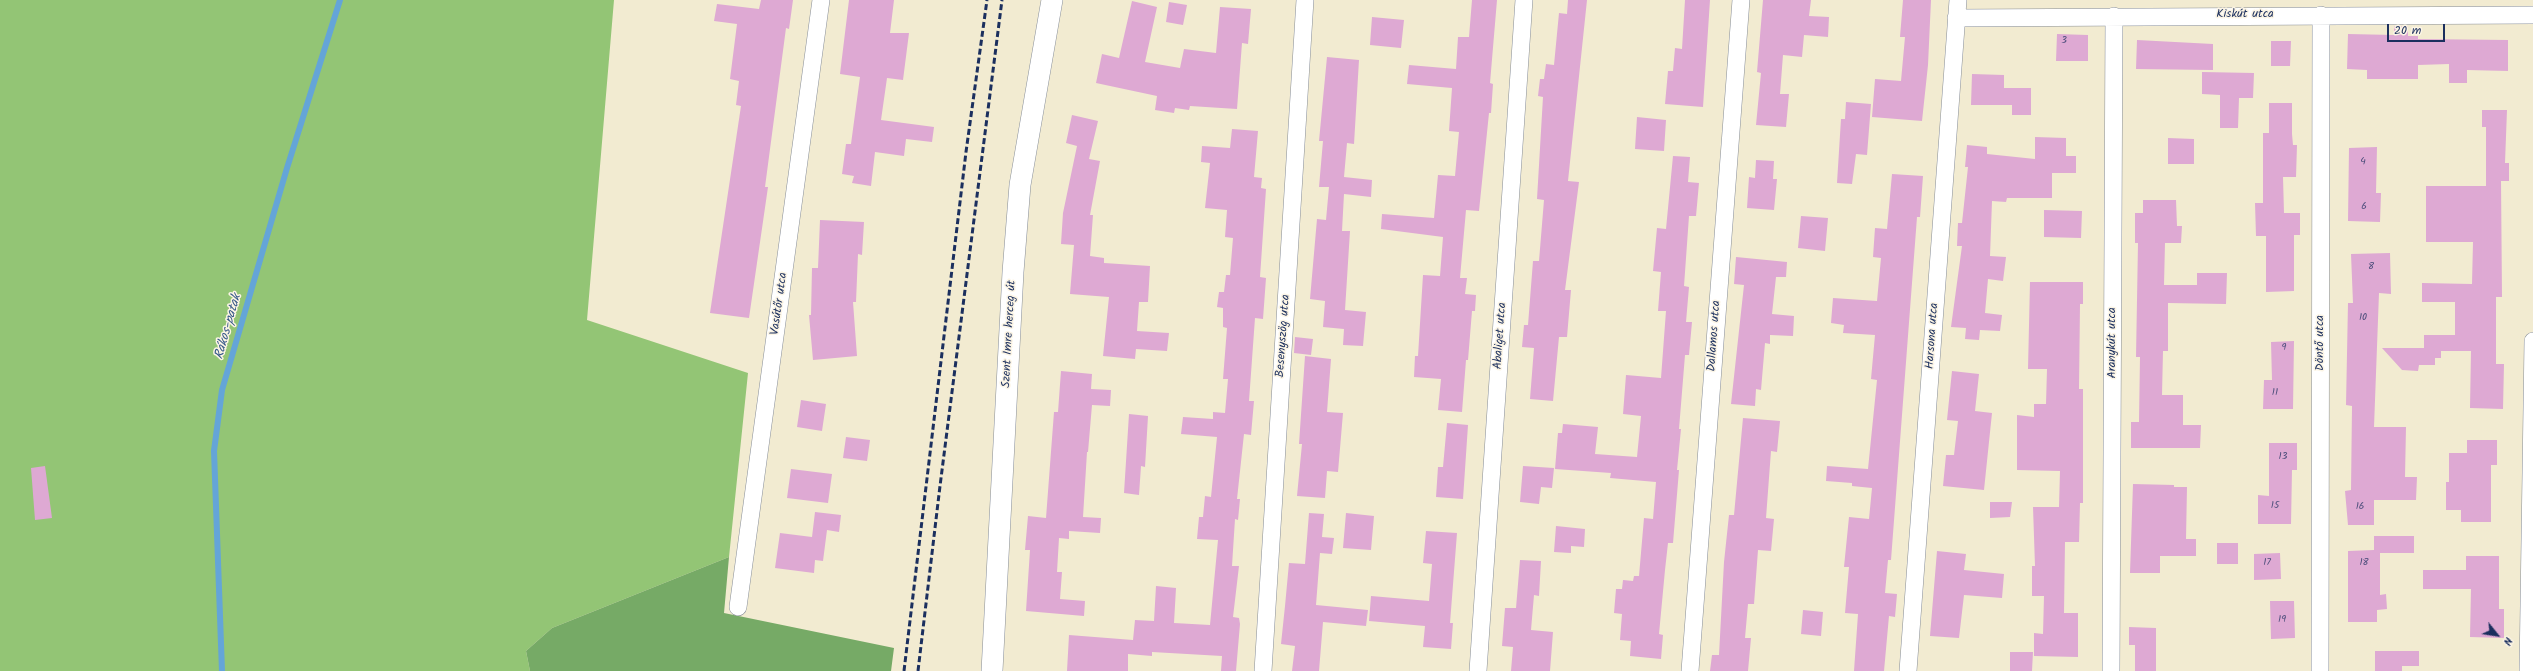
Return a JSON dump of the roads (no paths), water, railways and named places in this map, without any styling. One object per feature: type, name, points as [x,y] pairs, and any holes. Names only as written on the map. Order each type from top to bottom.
[{"type":"street","name":"Vasútőr utca","points":[[738,607],[821,0]]},
{"type":"street","name":"Szent Imre herceg út","points":[[992,671],[1020,185],[1052,0]]},
{"type":"street","name":"Besenyszög utca","points":[[1264,671],[1305,0]]},
{"type":"street","name":"Abaliget utca","points":[[1478,671],[1524,0]]},
{"type":"street","name":"Dallamos utca","points":[[1690,671],[1741,0]]},
{"type":"street","name":"Harsona utca","points":[[1908,671],[1958,0]]},
{"type":"street","name":"Döntő utca","points":[[2320,671],[2321,15]]},
{"type":"street","name":"Kiskút utca","points":[[1956,18],[2533,15]]},
{"type":"street","name":"Aranykút utca","points":[[2111,671],[2114,16]]},
{"type":"street","points":[[2528,671],[2533,341]]},
{"type":"waterway","name":"Rákos-patak","points":[[222,671],[214,451],[222,390],[287,168],[340,0]]},
{"type":"railway","points":[[904,671],[966,152],[987,0]]},
{"type":"railway","points":[[918,671],[1002,0]]}]
